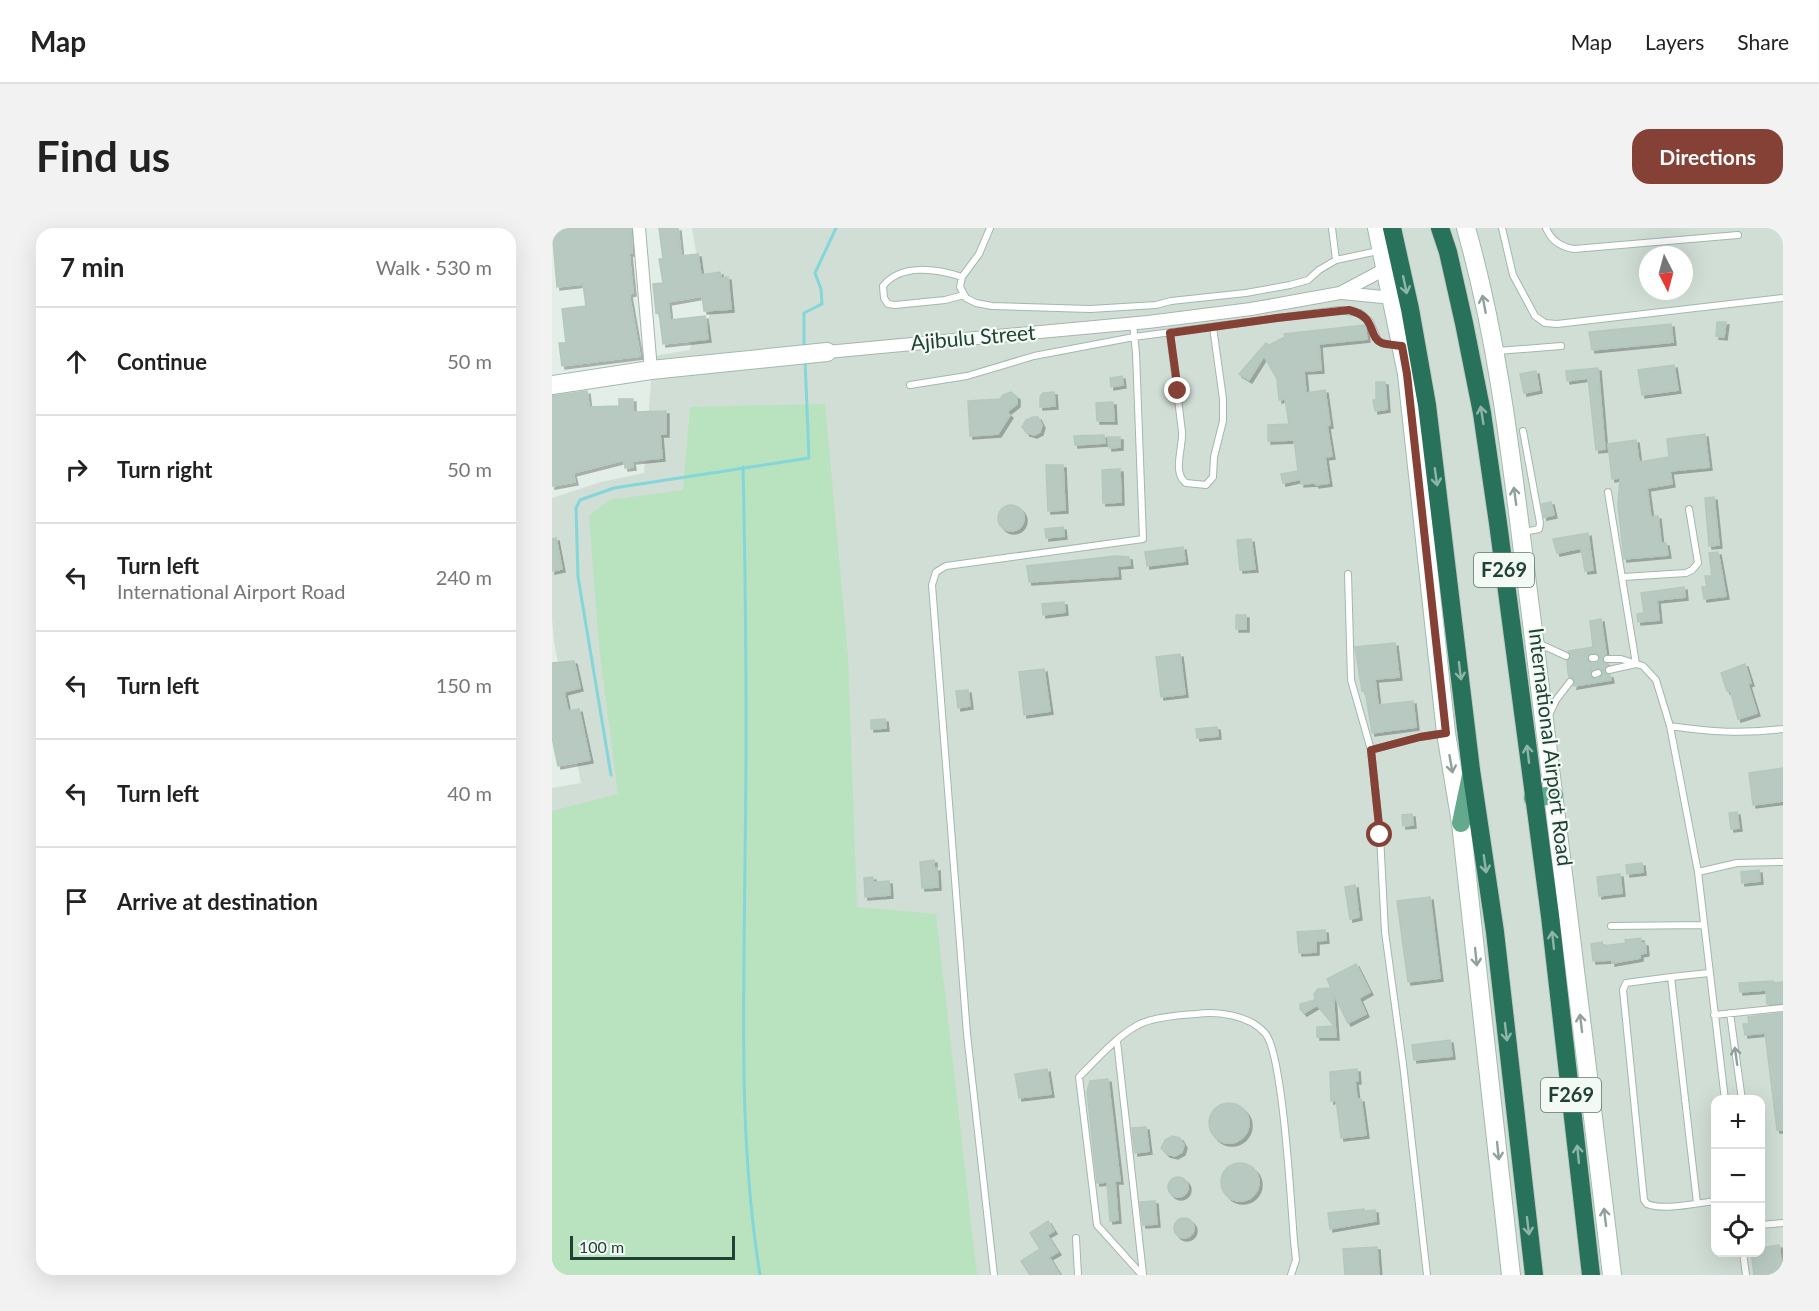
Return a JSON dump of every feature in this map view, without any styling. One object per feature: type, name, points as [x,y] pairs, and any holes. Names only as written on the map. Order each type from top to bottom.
[{"type":"highway","name":"F269","points":[[1392,228],[1410,309],[1427,405],[1472,770],[1495,932],[1534,1275]]},
{"type":"highway","name":"International Airport Road","points":[[1440,228],[1457,292],[1482,413],[1550,916],[1591,1275]]},
{"type":"main road","points":[[1377,228],[1393,298],[1410,397],[1446,733],[1461,823],[1511,1275]]},
{"type":"main road","name":"International Airport Road","points":[[1466,228],[1477,268],[1502,397],[1545,722],[1612,1275]]},
{"type":"main road","name":"Ajibulu Street","points":[[552,385],[651,370],[827,352]]},
{"type":"main road","points":[[1461,823],[1472,770]]},
{"type":"main road","points":[[1533,798],[1554,795]]},
{"type":"street","points":[[639,228],[651,370]]},
{"type":"street","name":"Ajibulu Street","points":[[827,352],[1133,323],[1251,309],[1340,293],[1387,268]]},
{"type":"street","points":[[1340,293],[1393,298]]},
{"type":"lane","points":[[990,228],[980,254],[962,277],[960,287],[964,295],[976,303],[1007,307],[1090,309],[1156,305],[1172,301],[1246,293],[1308,280],[1336,260],[1382,250]]},
{"type":"lane","points":[[1332,228],[1336,260]]},
{"type":"lane","points":[[1502,228],[1514,275],[1535,316],[1545,322],[1557,324],[1783,298]]},
{"type":"lane","points":[[1546,228],[1556,242],[1566,248],[1574,249],[1738,235]]},
{"type":"lane","points":[[962,277],[933,270],[896,275],[883,286],[884,298],[888,304],[895,305],[945,300],[964,295]]},
{"type":"lane","points":[[910,385],[967,376],[1034,356],[1134,337],[1349,310],[1366,316],[1378,341],[1402,346]]},
{"type":"lane","points":[[994,1275],[967,1034],[932,585],[936,572],[945,566],[1143,540],[1133,323]]},
{"type":"lane","points":[[1170,333],[1183,445],[1178,468],[1180,476],[1186,483],[1206,485],[1213,477],[1214,457],[1222,421],[1223,399],[1213,327]]},
{"type":"lane","points":[[1493,351],[1561,346]]},
{"type":"lane","points":[[1520,533],[1539,529],[1540,523],[1523,431]]},
{"type":"lane","points":[[1608,492],[1636,664]]},
{"type":"lane","points":[[1623,577],[1686,573],[1692,570],[1698,563],[1689,509]]},
{"type":"lane","points":[[1348,574],[1351,680],[1371,750],[1380,835],[1385,932],[1403,1064],[1427,1275]]},
{"type":"lane","points":[[1534,641],[1548,650],[1566,656]]},
{"type":"lane","points":[[1606,660],[1621,659],[1643,666],[1656,680],[1670,726],[1698,872],[1724,1095]]},
{"type":"lane","points":[[1609,670],[1636,664]]},
{"type":"lane","points":[[1545,722],[1556,700],[1570,682]]},
{"type":"lane","points":[[1670,726],[1748,733],[1783,729]]},
{"type":"lane","points":[[1371,750],[1420,737],[1446,733]]},
{"type":"lane","points":[[1698,872],[1737,863],[1783,862]]},
{"type":"lane","points":[[1611,926],[1703,925]]},
{"type":"lane","points":[[1709,973],[1626,983],[1623,990],[1644,1200],[1647,1204],[1657,1207],[1711,1202]]},
{"type":"lane","points":[[1671,977],[1697,1203]]},
{"type":"lane","points":[[1714,1015],[1783,1008]]},
{"type":"lane","points":[[1143,1275],[1097,1225],[1079,1077],[1117,1041],[1138,1025],[1173,1016],[1208,1012],[1244,1018],[1266,1033],[1274,1055],[1281,1094],[1296,1260],[1291,1275]]},
{"type":"lane","points":[[1730,1013],[1741,1095]]},
{"type":"lane","points":[[1117,1041],[1143,1275]]},
{"type":"lane","points":[[1765,1225],[1783,1223]]},
{"type":"lane","points":[[1076,1238],[1078,1275]]},
{"type":"lane","points":[[1744,1257],[1746,1275]]},
{"type":"shaded area","points":[[692,228],[1783,228],[1783,1275],[552,1275],[552,788],[581,783],[554,642],[552,498],[601,482],[644,473],[653,356],[690,350],[693,328],[709,326],[709,286],[701,281]]},
{"type":"green space","points":[[825,404],[848,656],[857,907],[936,914],[977,1275],[552,1275],[552,811],[618,794],[599,646],[589,516],[609,500],[683,490],[690,407]]},
{"type":"building","points":[[552,228],[631,228],[632,253],[629,253],[633,293],[629,294],[640,356],[562,366],[559,343],[566,343],[562,309],[586,306],[583,284],[557,287]]},
{"type":"building","points":[[659,228],[678,228],[681,256],[698,254],[701,275],[720,272],[721,278],[728,277],[731,309],[704,311],[702,296],[668,302],[670,320],[705,316],[708,339],[663,344],[659,312],[656,313],[653,284],[663,283],[659,259],[663,259]]},
{"type":"building","points":[[1717,322],[1726,322],[1724,337],[1716,336]]},
{"type":"building","points":[[1671,324],[1673,342],[1592,350],[1589,332]]},
{"type":"building","points":[[1365,325],[1367,339],[1319,344],[1321,370],[1304,371],[1306,393],[1325,390],[1330,425],[1327,426],[1332,456],[1325,457],[1329,483],[1301,484],[1301,479],[1283,483],[1281,474],[1298,471],[1294,440],[1268,441],[1268,425],[1289,424],[1285,399],[1279,400],[1277,379],[1264,356],[1249,380],[1239,374],[1266,343],[1269,345],[1285,337],[1284,334]]},
{"type":"building","points":[[1674,365],[1678,390],[1642,395],[1638,370]]},
{"type":"building","points":[[1598,368],[1605,449],[1596,450],[1588,378],[1567,381],[1566,371]]},
{"type":"building","points":[[1536,371],[1539,390],[1524,393],[1520,374]]},
{"type":"building","points":[[1122,376],[1123,385],[1111,387],[1110,378]]},
{"type":"building","points":[[1376,382],[1385,382],[1387,409],[1375,411],[1373,400],[1376,400]]},
{"type":"building","points":[[587,391],[589,407],[619,406],[619,399],[633,399],[633,412],[666,411],[666,434],[660,434],[662,458],[632,461],[633,467],[625,468],[624,460],[573,473],[575,482],[552,486],[552,396]]},
{"type":"building","points":[[1011,392],[1017,397],[1017,404],[1007,412],[1010,415],[998,434],[970,436],[968,401],[1000,399]]},
{"type":"building","points":[[1054,392],[1055,406],[1040,407],[1040,397],[1043,393]]},
{"type":"building","points":[[1113,402],[1114,421],[1097,421],[1096,403]]},
{"type":"building","points":[[1038,417],[1042,425],[1040,432],[1034,435],[1027,433],[1022,427],[1026,420]]},
{"type":"building","points":[[1705,434],[1709,467],[1670,471],[1672,484],[1647,488],[1651,517],[1658,516],[1661,543],[1666,543],[1668,555],[1624,559],[1618,505],[1620,478],[1612,479],[1608,444],[1636,440],[1639,462],[1669,457],[1667,439]]},
{"type":"building","points":[[1104,435],[1105,443],[1075,445],[1074,436]]},
{"type":"building","points":[[1108,437],[1120,437],[1120,447],[1109,448]]},
{"type":"building","points":[[1046,465],[1063,465],[1065,510],[1048,511]]},
{"type":"building","points":[[1120,469],[1121,502],[1103,503],[1102,470]]},
{"type":"building","points":[[1714,497],[1719,545],[1709,546],[1705,498]]},
{"type":"building","points":[[1551,502],[1554,515],[1544,517],[1542,504]]},
{"type":"building","points":[[1011,505],[1020,509],[1024,518],[1020,527],[1011,531],[1002,527],[998,518],[1002,509]]},
{"type":"building","points":[[1063,527],[1064,536],[1046,538],[1045,529]]},
{"type":"building","points":[[1588,533],[1593,570],[1585,571],[1581,548],[1557,553],[1553,539]]},
{"type":"building","points":[[556,538],[562,569],[552,571],[552,539]]},
{"type":"building","points":[[1251,539],[1255,569],[1240,570],[1237,540]]},
{"type":"building","points":[[1183,547],[1185,561],[1147,566],[1145,552]]},
{"type":"building","points":[[1718,552],[1726,596],[1704,599],[1702,587],[1707,587],[1705,576],[1712,576],[1709,553]]},
{"type":"building","points":[[1116,556],[1129,557],[1130,565],[1117,566],[1118,576],[1029,582],[1027,566]]},
{"type":"building","points":[[1684,587],[1685,597],[1657,600],[1659,620],[1638,622],[1637,614],[1644,613],[1641,593]]},
{"type":"building","points":[[1064,602],[1065,612],[1043,615],[1042,604]]},
{"type":"building","points":[[1236,615],[1246,615],[1246,629],[1236,629]]},
{"type":"building","points":[[1601,619],[1606,654],[1602,660],[1608,664],[1604,671],[1610,675],[1611,680],[1574,686],[1575,680],[1569,677],[1568,673],[1567,661],[1571,656],[1568,651],[1593,647],[1590,621]],"holes":[[[1592,653],[1600,656],[1597,663],[1590,663],[1587,660],[1588,655]],[[1598,668],[1603,671],[1602,676],[1597,679],[1592,678],[1591,671]]]},
{"type":"building","points":[[1395,643],[1399,677],[1375,679],[1378,705],[1413,701],[1416,727],[1372,733],[1355,647]]},
{"type":"building","points":[[1180,654],[1185,694],[1161,697],[1156,657]]},
{"type":"building","points":[[574,661],[580,688],[564,692],[568,711],[579,709],[590,760],[558,766],[552,737],[552,663]]},
{"type":"building","points":[[1745,664],[1751,683],[1748,684],[1757,713],[1738,719],[1730,690],[1727,691],[1721,673]]},
{"type":"building","points":[[1044,669],[1050,711],[1024,715],[1019,672]]},
{"type":"building","points":[[968,690],[970,706],[958,708],[956,691]]},
{"type":"building","points":[[885,719],[886,728],[871,729],[871,720]]},
{"type":"building","points":[[1217,727],[1218,736],[1197,738],[1196,729]]},
{"type":"building","points":[[1783,768],[1783,801],[1753,805],[1749,773]]},
{"type":"building","points":[[1737,812],[1739,828],[1731,829],[1729,813]]},
{"type":"building","points":[[1412,814],[1413,825],[1403,826],[1402,815]]},
{"type":"building","points":[[934,860],[938,887],[922,888],[920,862]]},
{"type":"building","points":[[1642,863],[1643,872],[1627,874],[1626,865]]},
{"type":"building","points":[[1759,870],[1760,881],[1742,883],[1741,872]]},
{"type":"building","points":[[1620,874],[1622,893],[1599,896],[1597,877]]},
{"type":"building","points":[[873,877],[873,882],[889,881],[890,895],[865,897],[864,878]]},
{"type":"building","points":[[1355,885],[1359,917],[1350,919],[1345,887]]},
{"type":"building","points":[[1430,897],[1440,978],[1408,982],[1397,901]]},
{"type":"building","points":[[1325,930],[1326,940],[1316,941],[1316,952],[1299,953],[1297,932]]},
{"type":"building","points":[[1641,938],[1641,943],[1645,943],[1646,953],[1640,954],[1640,958],[1612,963],[1612,960],[1593,961],[1591,944],[1602,942],[1603,946],[1626,943],[1625,940]]},
{"type":"building","points":[[1356,964],[1370,992],[1359,998],[1366,1014],[1348,1023],[1333,993],[1336,1037],[1317,1037],[1317,1027],[1334,1026],[1317,1005],[1304,1013],[1300,1009],[1300,1004],[1315,1000],[1314,994],[1318,989],[1331,988],[1327,979]]},
{"type":"building","points":[[1773,981],[1773,983],[1783,982],[1783,1003],[1767,1004],[1766,990],[1740,992],[1739,983]]},
{"type":"building","points":[[1783,1013],[1783,1130],[1777,1130],[1765,1033],[1745,1035],[1743,1024],[1749,1024],[1748,1017]]},
{"type":"building","points":[[1450,1040],[1452,1056],[1414,1060],[1412,1045]]},
{"type":"building","points":[[1047,1069],[1051,1094],[1019,1098],[1015,1074]]},
{"type":"building","points":[[1357,1069],[1358,1081],[1355,1081],[1357,1099],[1361,1099],[1366,1135],[1341,1138],[1336,1100],[1331,1101],[1330,1072]]},
{"type":"building","points":[[1108,1079],[1120,1181],[1115,1181],[1118,1220],[1110,1221],[1107,1182],[1097,1183],[1087,1092],[1090,1081]]},
{"type":"building","points":[[1229,1103],[1243,1109],[1249,1123],[1243,1137],[1229,1143],[1215,1137],[1209,1123],[1215,1109]]},
{"type":"building","points":[[1146,1127],[1149,1151],[1135,1153],[1132,1128]]},
{"type":"building","points":[[1172,1136],[1180,1138],[1184,1145],[1182,1152],[1175,1156],[1167,1154],[1161,1148],[1165,1140]]},
{"type":"building","points":[[1240,1163],[1254,1168],[1259,1182],[1254,1196],[1240,1201],[1226,1196],[1221,1182],[1226,1168]]},
{"type":"building","points":[[1174,1177],[1182,1177],[1188,1183],[1188,1191],[1182,1197],[1174,1197],[1168,1191],[1168,1183]]},
{"type":"building","points":[[1155,1201],[1157,1224],[1143,1225],[1140,1202]]},
{"type":"building","points":[[1364,1209],[1364,1211],[1375,1210],[1376,1221],[1330,1229],[1328,1213]]},
{"type":"building","points":[[1180,1218],[1188,1218],[1194,1224],[1194,1232],[1188,1238],[1180,1238],[1174,1232],[1174,1224]]},
{"type":"building","points":[[1048,1221],[1054,1231],[1047,1235],[1058,1252],[1049,1257],[1060,1275],[1030,1275],[1021,1261],[1040,1249],[1030,1233]]},
{"type":"building","points":[[1779,1245],[1783,1275],[1754,1275],[1752,1257],[1765,1257],[1765,1247]]},
{"type":"building","points":[[1377,1247],[1379,1275],[1345,1275],[1343,1249]]},
{"type":"waterway","points":[[804,347],[804,313],[822,304],[821,289],[815,273],[836,228]]},
{"type":"waterway","points":[[611,775],[578,577],[576,508],[580,500],[614,488],[809,458],[805,360]]},
{"type":"waterway","points":[[743,467],[746,714],[745,1121],[748,1173],[760,1275]]},
{"type":"route","points":[[1178,391],[1170,333],[1349,310],[1366,316],[1378,341],[1402,346],[1407,374],[1446,733],[1420,737],[1371,750],[1380,835]]}]
